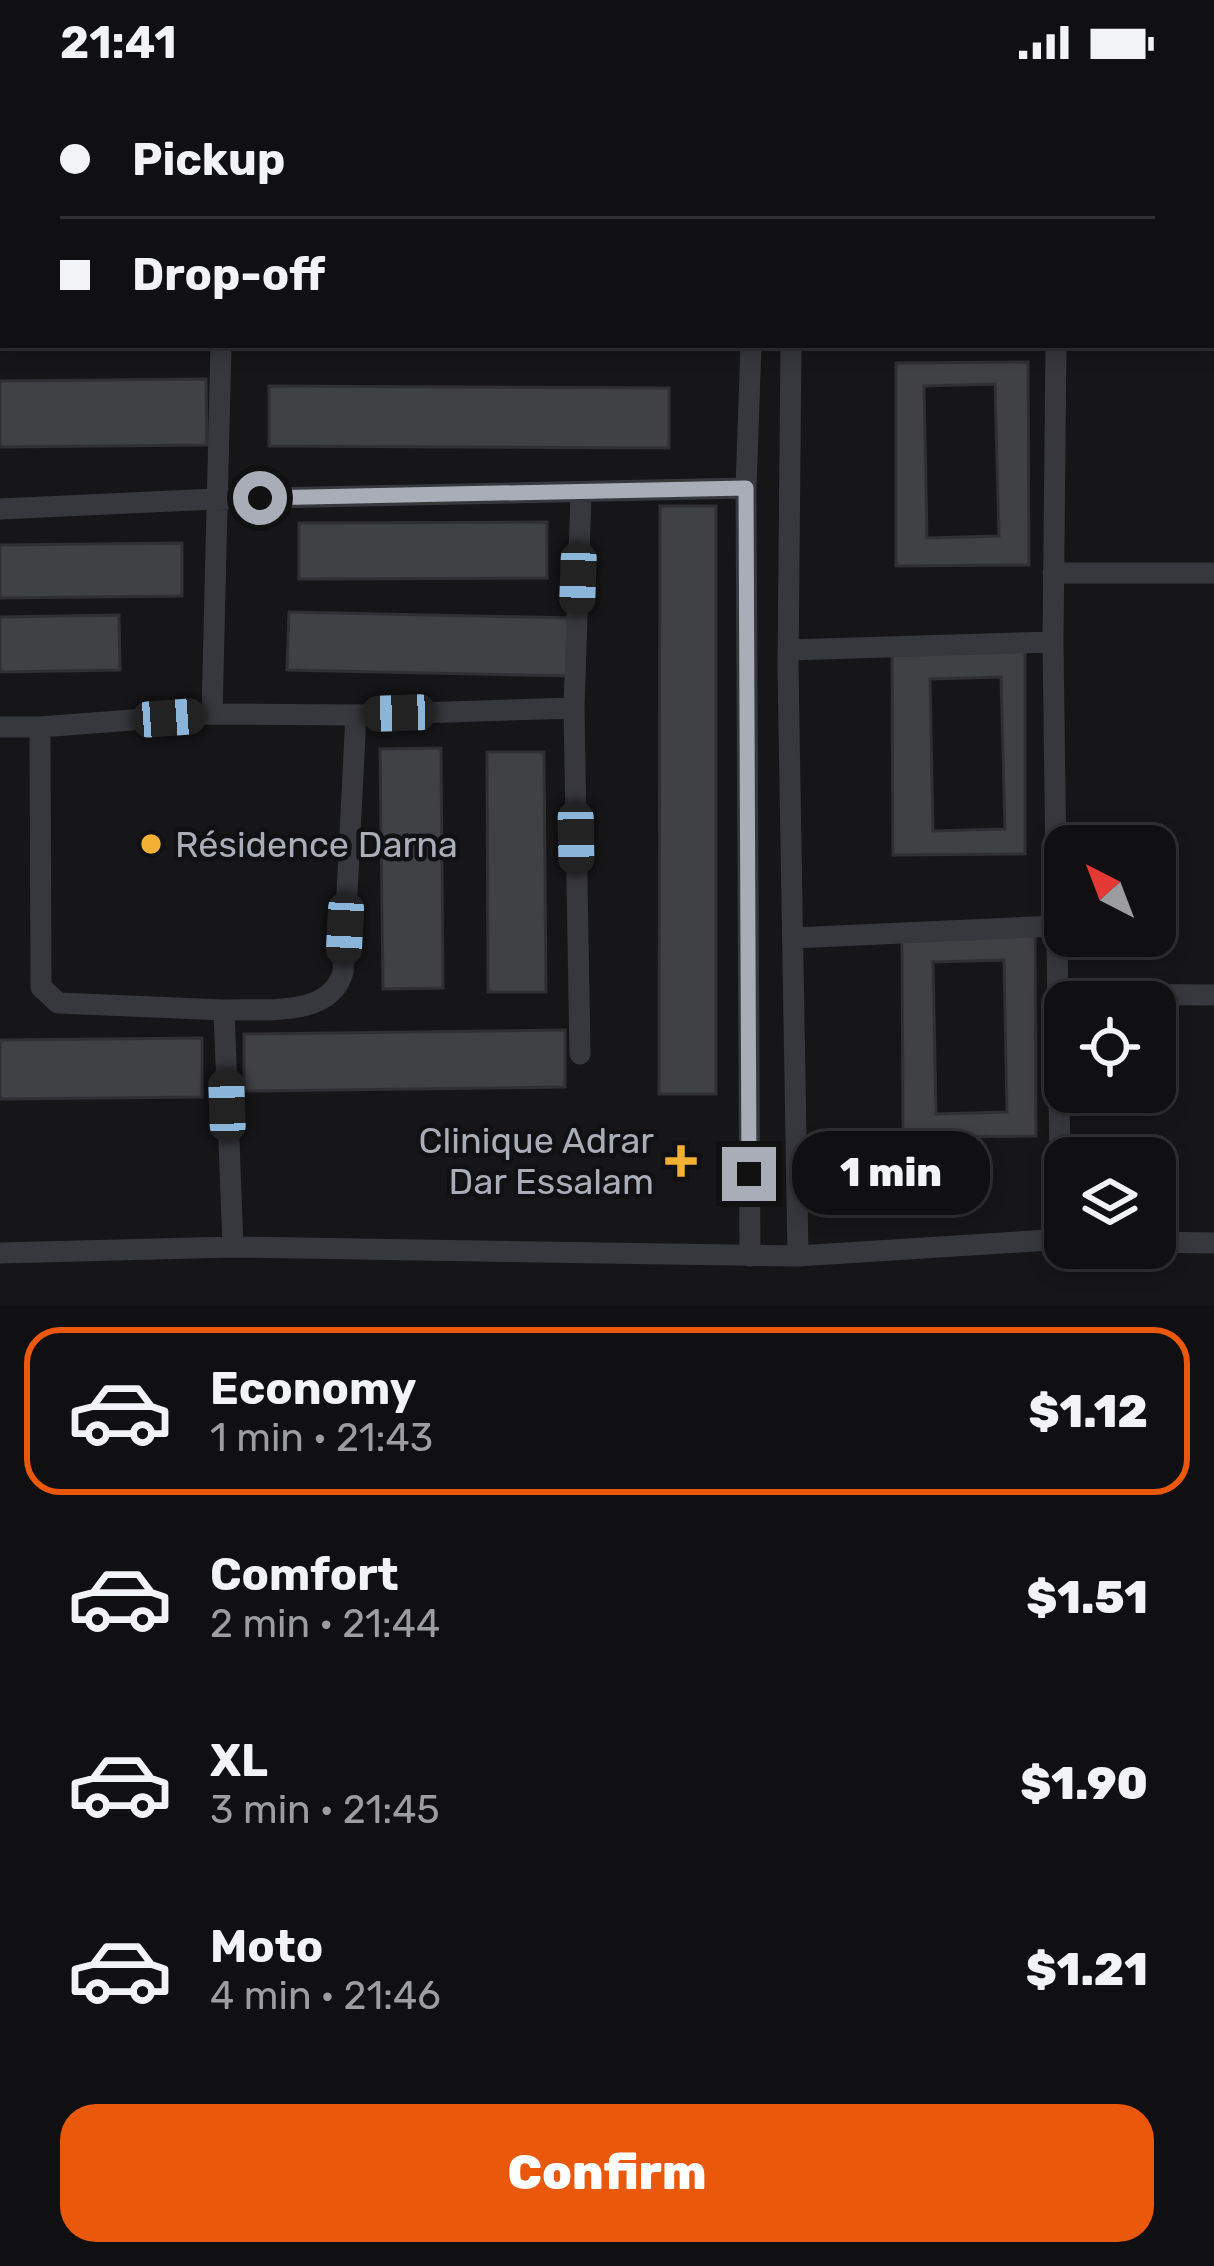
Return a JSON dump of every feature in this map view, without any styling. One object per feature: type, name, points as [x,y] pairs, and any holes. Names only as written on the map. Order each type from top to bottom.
[{"type":"street","points":[[212,715],[221,348]]},
{"type":"street","points":[[750,1256],[746,488],[752,348]]},
{"type":"street","points":[[791,348],[788,650],[798,1256]]},
{"type":"street","points":[[1055,825],[1056,348]]},
{"type":"street","points":[[0,509],[214,499],[746,488]]},
{"type":"street","points":[[580,1054],[574,708],[581,494]]},
{"type":"street","points":[[1053,574],[1214,573]]},
{"type":"street","points":[[788,650],[1053,641]]},
{"type":"street","points":[[0,727],[212,715],[574,708]]},
{"type":"street","points":[[40,728],[41,987],[45,994],[58,1003],[224,1010],[313,1005],[339,987],[356,715]]},
{"type":"street","points":[[793,938],[1044,927]]},
{"type":"street","points":[[1176,995],[1214,995]]},
{"type":"street","points":[[224,1010],[233,1247]]},
{"type":"street","points":[[0,1253],[233,1247],[798,1256],[1044,1240]]},
{"type":"street","points":[[1176,1243],[1214,1244]]},
{"type":"building","points":[[1028,362],[1029,565],[896,566],[896,363]],"holes":[[[995,384],[999,536],[927,538],[924,386]]]},
{"type":"building","points":[[206,379],[207,445],[0,447],[0,381]]},
{"type":"building","points":[[269,386],[669,388],[669,448],[269,446]]},
{"type":"building","points":[[660,506],[716,506],[716,1094],[659,1094]]},
{"type":"building","points":[[547,522],[547,578],[299,579],[299,523]]},
{"type":"building","points":[[182,543],[182,596],[0,598],[0,545]]},
{"type":"building","points":[[289,612],[574,618],[572,676],[287,670]]},
{"type":"building","points":[[119,615],[120,670],[0,672],[0,617]]},
{"type":"building","points":[[1025,651],[1025,854],[893,855],[892,652]],"holes":[[[1001,677],[1005,829],[933,831],[930,679]]]},
{"type":"building","points":[[441,748],[443,988],[383,989],[380,749]]},
{"type":"building","points":[[487,752],[544,752],[546,992],[488,992]]},
{"type":"building","points":[[1035,933],[1036,1136],[903,1137],[902,934]],"holes":[[[1004,960],[1007,1112],[936,1114],[933,962]]]},
{"type":"building","points":[[565,1030],[565,1087],[244,1091],[244,1034]]},
{"type":"building","points":[[202,1038],[202,1097],[0,1099],[0,1040]]},
{"type":"place","name":"Résidence Darna","points":[[151,844]]},
{"type":"place","name":"Clinique Adrar Dar Essalam","points":[[681,1161]]},
{"type":"route","points":[[260,498],[746,488],[749,1174]]}]
